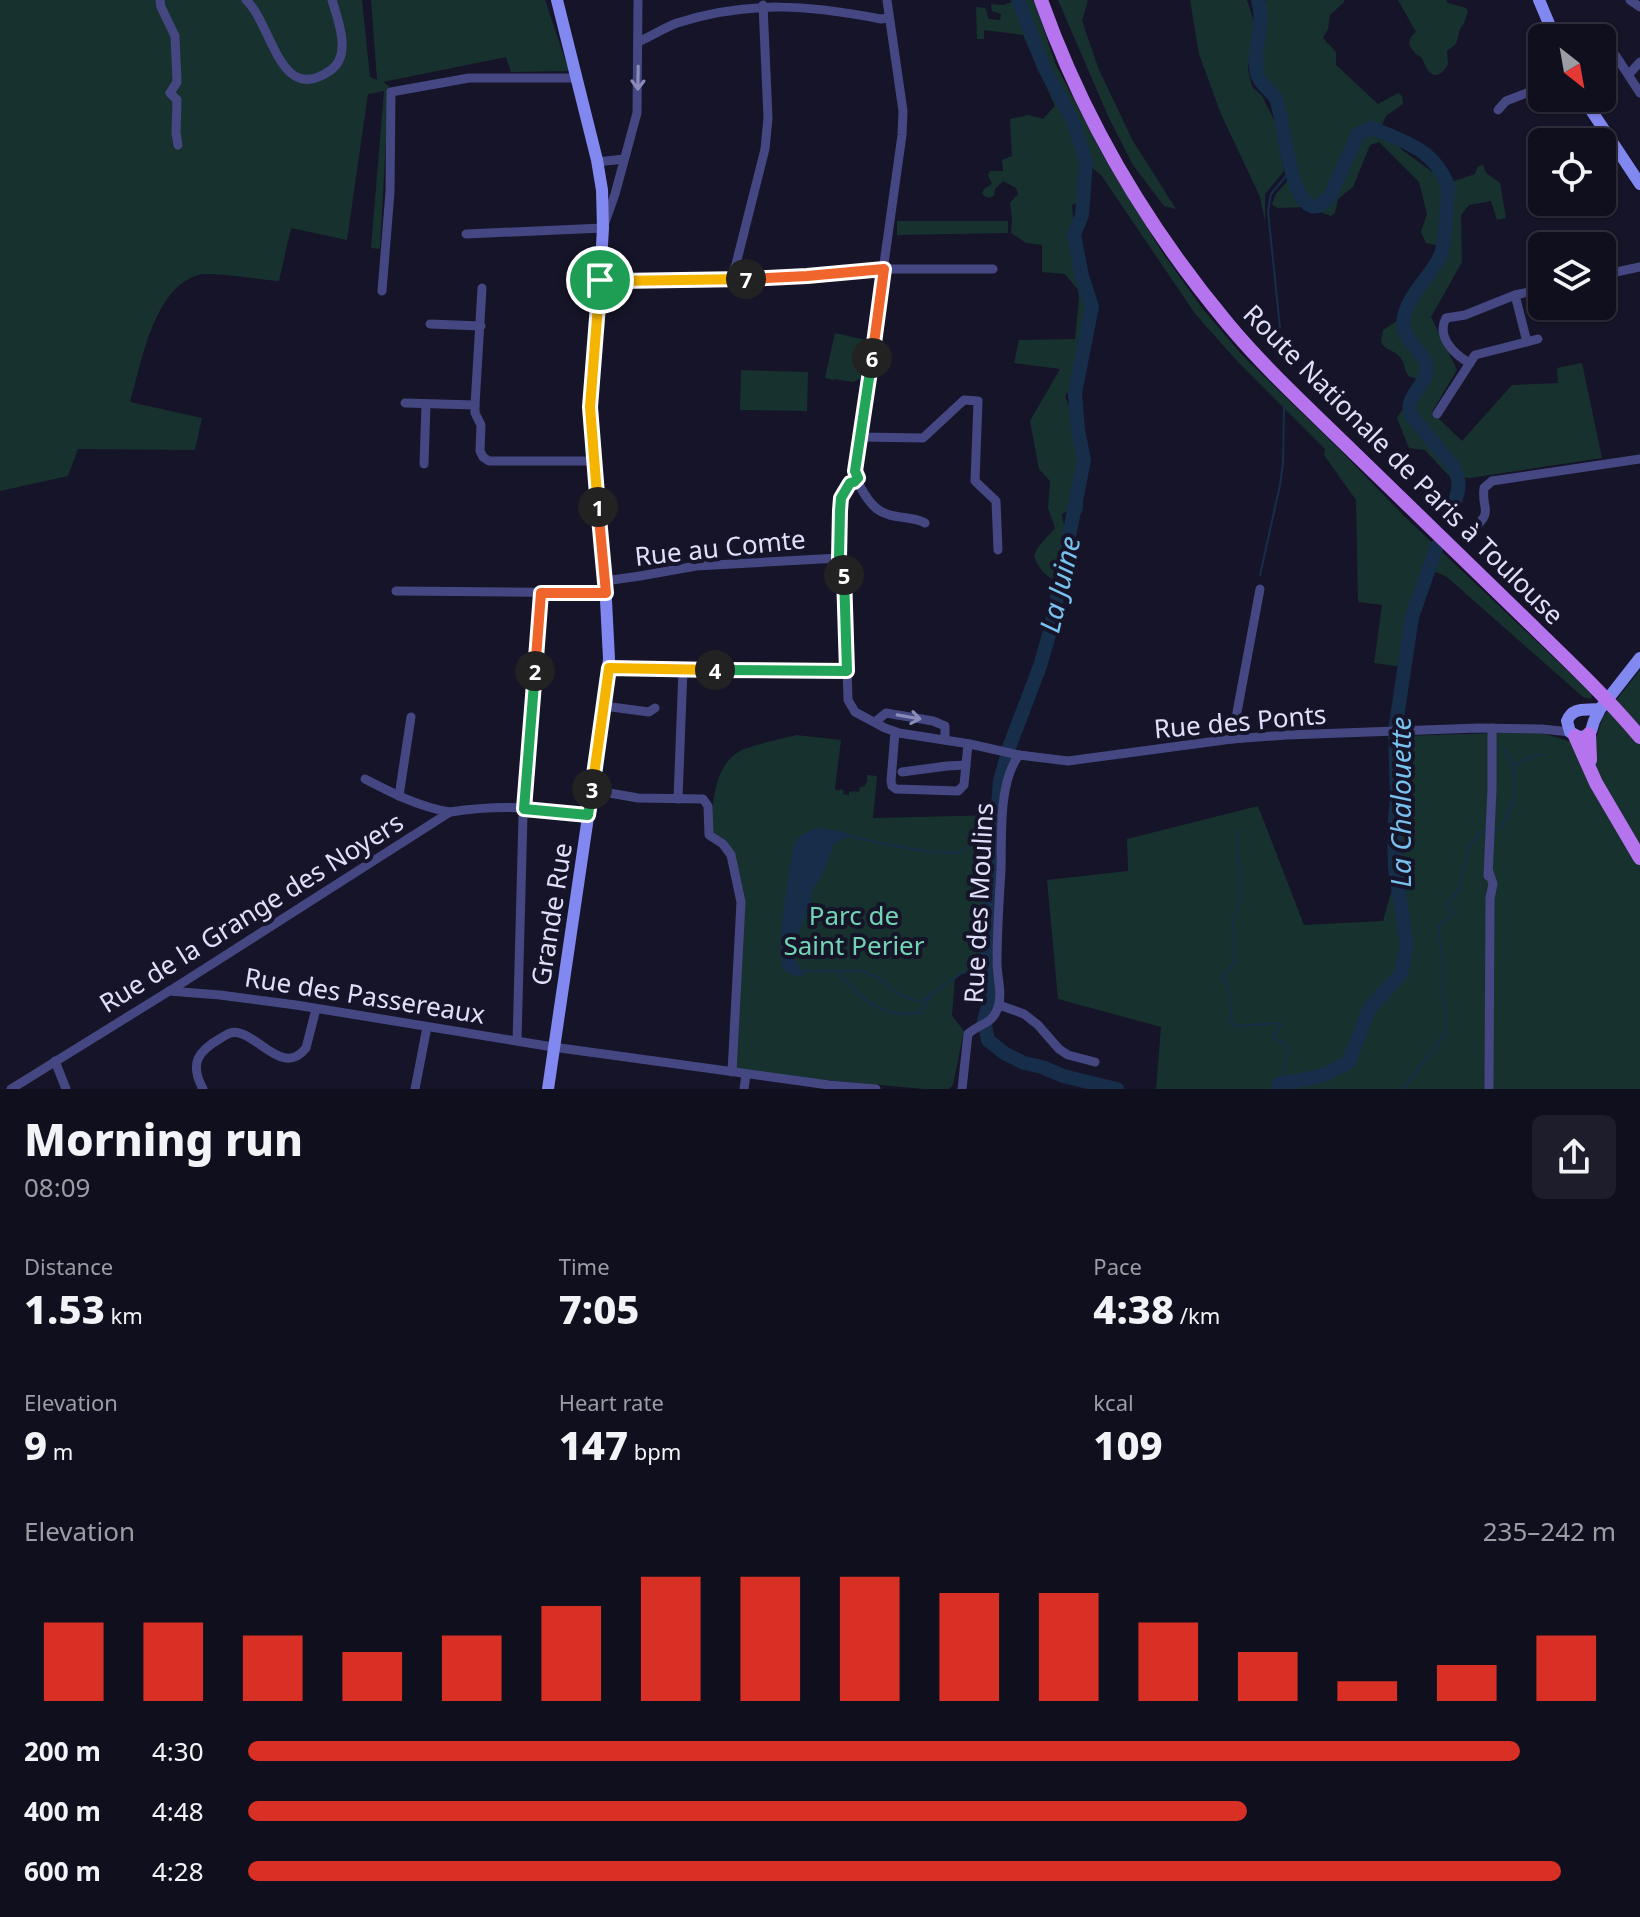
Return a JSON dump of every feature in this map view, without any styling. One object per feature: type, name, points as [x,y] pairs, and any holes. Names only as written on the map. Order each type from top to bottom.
[{"type":"main road","name":"Grande Rue","points":[[547,1088],[609,668],[606,587],[590,407],[603,228],[602,190],[557,0]]},
{"type":"main road","name":"Route Nationale de Paris à Toulouse","points":[[1041,0],[1068,69],[1126,181],[1175,256],[1230,326],[1290,391],[1592,678]]},
{"type":"main road","name":"Route Nationale de Paris à Toulouse","points":[[1051,0],[1100,115],[1134,176],[1181,250],[1226,307],[1285,374],[1622,709],[1640,722]]},
{"type":"main road","points":[[1539,0],[1549,24]]},
{"type":"main road","points":[[1592,112],[1640,184]]},
{"type":"main road","points":[[1640,658],[1586,724],[1567,725],[1570,714],[1578,710],[1586,724],[1596,783],[1640,858]]},
{"type":"main road","name":"Route Nationale de Paris à Toulouse","points":[[1622,709],[1640,737]]},
{"type":"street","points":[[160,0],[175,36],[177,82],[170,93],[177,100],[178,145]]},
{"type":"street","points":[[246,0],[263,22],[284,69],[305,80],[330,71],[337,65],[342,40],[332,0]]},
{"type":"street","points":[[466,234],[603,228],[637,113],[638,0]]},
{"type":"street","points":[[609,668],[847,671],[844,571],[839,558],[841,498],[854,478],[861,437],[902,135],[903,111],[887,0]]},
{"type":"street","points":[[1630,0],[1640,7]]},
{"type":"street","points":[[638,42],[678,23],[731,8],[778,4],[889,18]]},
{"type":"street","points":[[730,279],[765,149],[768,118],[763,5]]},
{"type":"street","points":[[1616,56],[1640,93]]},
{"type":"street","points":[[1629,74],[1640,62]]},
{"type":"street","points":[[382,291],[390,192],[391,92],[469,78],[577,78]]},
{"type":"street","points":[[1498,110],[1506,101],[1528,92]]},
{"type":"street","points":[[597,162],[624,159]]},
{"type":"street","points":[[1616,272],[1640,267]]},
{"type":"street","points":[[600,280],[730,279],[884,269],[993,269]]},
{"type":"street","points":[[482,288],[475,413],[481,425],[480,451],[483,457],[489,461],[594,461]]},
{"type":"street","points":[[1470,363],[1458,356],[1444,337],[1446,318],[1465,315],[1528,292]]},
{"type":"street","points":[[1515,295],[1527,342]]},
{"type":"street","points":[[430,324],[481,326]]},
{"type":"street","points":[[1437,414],[1475,355],[1538,339]]},
{"type":"street","points":[[861,437],[923,438],[964,400],[978,401],[975,481],[996,501],[998,550]]},
{"type":"street","points":[[405,403],[475,405]]},
{"type":"street","points":[[424,464],[426,404]]},
{"type":"street","points":[[1472,530],[1483,521],[1487,510],[1484,488],[1492,481],[1640,459]]},
{"type":"street","points":[[854,478],[865,497],[884,514],[915,518],[925,523]]},
{"type":"street","name":"Rue au Comte","points":[[396,591],[541,593],[606,587],[640,576],[696,566],[839,558]]},
{"type":"street","points":[[1232,739],[1260,589]]},
{"type":"street","points":[[517,1041],[524,809],[541,593]]},
{"type":"street","points":[[678,799],[683,669]]},
{"type":"street","name":"Rue des Ponts","points":[[847,671],[848,700],[855,712],[895,732],[1017,755],[1068,761],[1232,739],[1287,735],[1542,729],[1586,724]]},
{"type":"street","points":[[604,706],[649,712],[655,708]]},
{"type":"street","points":[[875,722],[886,713],[933,721],[945,726],[945,740]]},
{"type":"street","points":[[399,796],[411,717]]},
{"type":"street","name":"Rue des Ponts","points":[[1542,729],[1568,718]]},
{"type":"street","points":[[1489,1089],[1490,898],[1486,884],[1489,872],[1492,728]]},
{"type":"street","points":[[895,732],[891,781],[896,789],[958,791],[964,785],[968,744]]},
{"type":"street","name":"Rue des Moulins","points":[[962,1089],[968,1034],[995,1015],[999,1005],[997,967],[1003,810],[1007,780],[1017,755]]},
{"type":"street","points":[[902,772],[966,765]]},
{"type":"street","points":[[365,779],[399,796],[450,812]]},
{"type":"street","points":[[592,790],[638,798],[703,799],[708,806],[709,835],[728,848],[741,902],[732,1072]]},
{"type":"street","name":"Rue de la Grange des Noyers","points":[[11,1089],[450,812],[475,808],[524,809],[588,815]]},
{"type":"street","name":"Rue des Passereaux","points":[[169,991],[316,1009],[553,1047]]},
{"type":"street","points":[[999,1005],[1024,1014],[1068,1055],[1095,1062]]},
{"type":"street","points":[[203,1089],[195,1072],[197,1058],[204,1048],[234,1032],[242,1033],[278,1056],[293,1058],[306,1048],[316,1009]]},
{"type":"street","points":[[415,1089],[427,1027]]},
{"type":"street","points":[[553,1047],[828,1087],[876,1089]]},
{"type":"street","points":[[55,1061],[66,1089]]},
{"type":"street","points":[[744,1089],[746,1074]]},
{"type":"green space","points":[[0,0],[362,0],[370,77],[377,80],[371,0],[545,0],[569,71],[511,72],[506,57],[383,82],[389,86],[380,249],[371,248],[384,91],[368,94],[347,240],[291,228],[279,281],[198,275],[170,295],[160,311],[145,348],[130,402],[202,418],[195,450],[78,449],[68,476],[0,491]]},
{"type":"green space","points":[[1012,0],[1034,0],[1055,63],[1104,157],[1162,252],[1202,308],[1242,355],[1405,517],[1591,693],[1590,699],[1583,697],[1447,577],[1436,572],[1418,582],[1409,668],[1374,663],[1382,605],[1358,602],[1356,500],[1324,455],[1325,449],[1196,315],[1101,175],[1090,166],[1083,179],[1080,202],[1072,205],[1074,227],[1071,244],[1089,305],[1083,343],[1087,352],[1081,391],[1078,396],[1067,393],[1065,397],[1085,445],[1088,475],[1083,509],[1078,517],[1067,511],[1062,514],[1072,543],[1068,559],[1054,580],[1041,570],[1034,556],[1055,528],[1048,508],[1050,481],[1039,469],[1030,421],[1060,369],[1014,363],[1019,340],[1075,339],[1079,298],[1078,290],[1065,274],[1042,272],[1042,245],[1026,243],[1011,233],[1010,203],[1018,194],[1016,188],[1003,181],[995,189],[994,195],[988,198],[982,194],[992,184],[988,175],[990,171],[1003,171],[1002,160],[1012,156],[1010,119],[1029,115],[1043,119],[1055,106],[1023,35],[984,30],[984,39],[977,39],[976,7],[985,8],[989,19],[1000,20],[1001,14],[992,11],[991,4],[1003,5]]},
{"type":"green space","points":[[1058,0],[1088,0],[1082,21],[1099,70],[1133,141],[1176,209],[1164,206],[1133,165],[1109,118]]},
{"type":"green space","points":[[1190,0],[1247,0],[1254,22],[1248,69],[1252,87],[1262,96],[1275,122],[1284,171],[1265,194],[1265,221],[1260,197],[1221,114],[1199,54]]},
{"type":"green space","points":[[1266,0],[1344,0],[1330,15],[1323,38],[1336,52],[1336,65],[1378,104],[1398,93],[1402,96],[1403,104],[1386,116],[1381,127],[1402,150],[1434,173],[1443,185],[1475,174],[1478,166],[1483,165],[1486,173],[1500,183],[1506,218],[1497,220],[1491,201],[1469,205],[1461,215],[1462,262],[1431,317],[1457,370],[1432,412],[1462,441],[1512,385],[1558,383],[1557,368],[1582,363],[1602,458],[1470,478],[1449,476],[1425,450],[1409,448],[1397,418],[1421,379],[1407,374],[1402,359],[1381,342],[1383,330],[1400,319],[1404,305],[1437,257],[1440,246],[1426,243],[1421,232],[1427,214],[1419,182],[1379,142],[1370,145],[1353,187],[1338,199],[1335,213],[1331,216],[1306,207],[1277,208],[1272,204],[1276,194],[1295,172],[1283,109],[1259,67]]},
{"type":"green space","points":[[1398,0],[1446,0],[1466,8],[1468,12],[1456,44],[1447,51],[1448,64],[1437,75],[1427,69],[1422,58],[1410,46],[1410,39],[1416,32]]},
{"type":"green space","points":[[897,221],[1008,221],[1008,233],[897,235]]},
{"type":"green space","points":[[835,333],[866,340],[861,378],[853,382],[825,378]]},
{"type":"green space","points":[[741,370],[808,372],[807,411],[740,410]]},
{"type":"green space","points":[[1640,670],[1640,1089],[1156,1089],[1161,1027],[1058,999],[1047,880],[1128,871],[1127,839],[1258,806],[1304,925],[1383,921],[1396,875],[1401,736],[1538,732],[1593,748],[1603,717]]},
{"type":"green space","name":"Parc de Saint Perier","points":[[796,735],[841,740],[835,789],[841,789],[843,794],[859,792],[860,787],[869,781],[867,775],[877,776],[873,818],[1000,815],[993,956],[985,969],[955,977],[952,1016],[964,1031],[953,1085],[949,1089],[804,1078],[736,1069],[743,902],[735,859],[711,832],[714,798],[724,766],[740,751]]},
{"type":"water","points":[[816,828],[846,832],[847,838],[833,846],[825,869],[812,891],[809,909],[794,942],[794,959],[804,974],[801,977],[784,969],[781,960],[786,889],[794,845],[801,835]]},
{"type":"waterway","name":"La Juine","points":[[1018,0],[1044,67],[1073,121],[1086,162],[1082,215],[1074,235],[1092,307],[1075,393],[1084,460],[1051,628],[1000,781],[985,957],[986,975],[992,993],[984,1021],[988,1040],[1004,1053],[1063,1076],[1117,1089]]},
{"type":"waterway","name":"La Chalouette","points":[[1258,0],[1261,18],[1257,74],[1276,99],[1291,171],[1306,203],[1317,206],[1330,196],[1358,134],[1372,128],[1427,155],[1448,186],[1441,254],[1411,300],[1403,325],[1405,333],[1423,358],[1427,371],[1410,403],[1411,415],[1456,472],[1459,486],[1453,507]]},
{"type":"waterway","points":[[1280,328],[1268,211],[1271,194],[1291,170]]},
{"type":"waterway","points":[[1260,575],[1280,485],[1284,406]]},
{"type":"waterway","name":"La Chalouette","points":[[1278,1089],[1279,1084],[1322,1076],[1349,1062],[1369,1009],[1401,974],[1407,945],[1395,867],[1395,731],[1412,617],[1437,546]]},
{"type":"waterway","points":[[1492,830],[1501,827],[1514,801],[1513,765],[1504,749]]},
{"type":"waterway","points":[[1513,765],[1544,754]]},
{"type":"waterway","points":[[846,835],[907,848],[955,852],[964,850],[996,811]]},
{"type":"waterway","points":[[1237,830],[1241,899],[1233,923],[1234,963],[1222,978],[1228,986],[1232,1023],[1237,1026],[1280,1023],[1273,1037],[1287,1045],[1287,1050],[1286,1065],[1279,1084]]},
{"type":"waterway","points":[[1403,1089],[1447,1031],[1444,967],[1438,928],[1453,914],[1447,904],[1459,888],[1473,840],[1486,830]]},
{"type":"waterway","points":[[801,971],[864,971],[879,978],[895,992],[921,1001],[962,973],[985,969]]},
{"type":"waterway","points":[[838,973],[874,1005],[894,1013],[921,1013],[930,996]]},
{"type":"route","points":[[884,269],[855,471],[858,478],[844,490],[841,498],[839,558],[844,571],[847,671],[609,668],[588,815],[524,809],[541,593],[606,593],[590,426],[600,280],[730,279],[884,269]]}]
